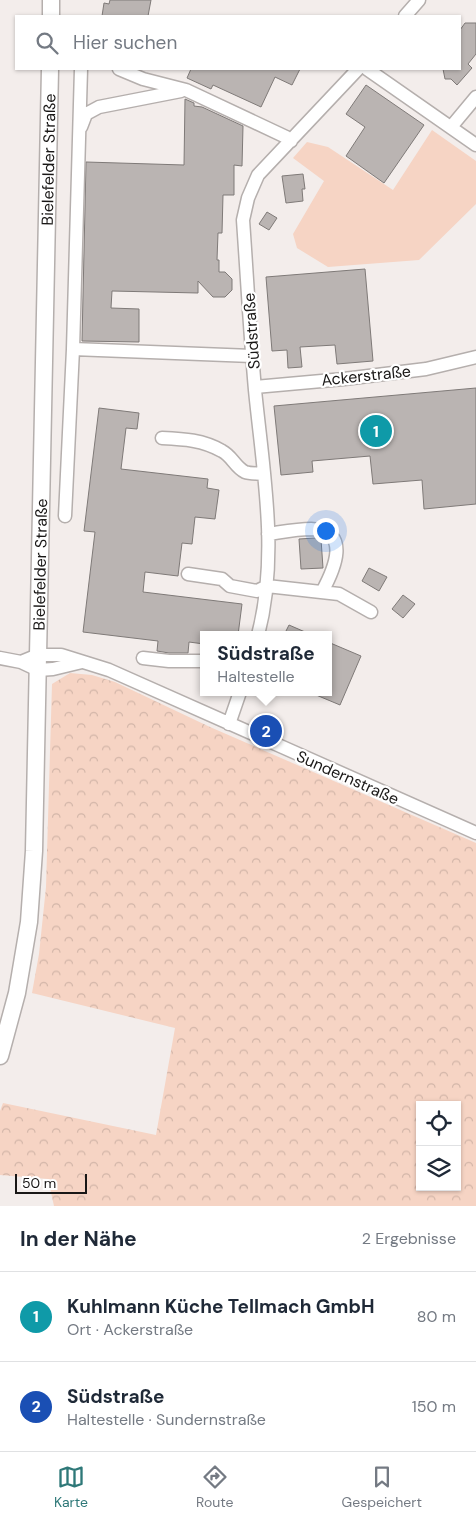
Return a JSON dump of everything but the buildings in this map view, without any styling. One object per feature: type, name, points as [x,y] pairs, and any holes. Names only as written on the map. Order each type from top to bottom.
[{"type":"main road","points":[[51,0],[51,15]]},
{"type":"main road","name":"Bielefelder Straße","points":[[0,1056],[17,993],[29,922],[34,851],[50,70]]},
{"type":"street","points":[[406,15],[419,0]]},
{"type":"street","points":[[65,516],[73,349],[80,130],[80,70]]},
{"type":"street","points":[[120,70],[143,79],[186,90],[286,136],[291,141]]},
{"type":"street","name":"Südstraße","points":[[259,631],[264,613],[267,586],[268,534],[252,356],[243,220],[248,198],[258,175],[357,70]]},
{"type":"street","points":[[368,70],[476,145]]},
{"type":"street","points":[[80,130],[86,114],[98,108],[186,90]]},
{"type":"street","points":[[451,128],[476,97]]},
{"type":"street","points":[[73,349],[252,356]]},
{"type":"street","name":"Ackerstraße","points":[[255,387],[426,369],[476,357]]},
{"type":"street","points":[[162,438],[192,439],[212,445],[228,454],[238,467],[246,472],[264,474]]},
{"type":"street","points":[[268,534],[311,529],[331,536],[336,543],[334,566],[322,592]]},
{"type":"street","points":[[188,574],[222,579],[230,586],[257,590],[267,586],[339,594],[371,612]]},
{"type":"street","name":"Sundernstraße","points":[[38,662],[60,655],[109,670],[476,833]]},
{"type":"street","points":[[0,658],[21,662],[38,662]]},
{"type":"street","points":[[142,658],[169,661],[200,661]]},
{"type":"street","points":[[229,724],[239,696]]},
{"type":"green space","points":[[432,130],[476,161],[476,204],[419,260],[328,267],[297,248],[293,234],[324,181],[293,158],[307,142],[328,147],[393,190]]},
{"type":"green space","points":[[70,673],[92,675],[115,682],[210,727],[476,843],[476,1206],[54,1206],[48,1179],[0,1175],[0,1111],[3,1103],[156,1135],[175,1028],[32,993],[39,954],[46,887],[52,684]]},
{"type":"place","name":"Kuhlmann Küche Tellmach GmbH","points":[[376,431]]},
{"type":"place","name":"Südstraße","points":[[266,731]]}]
